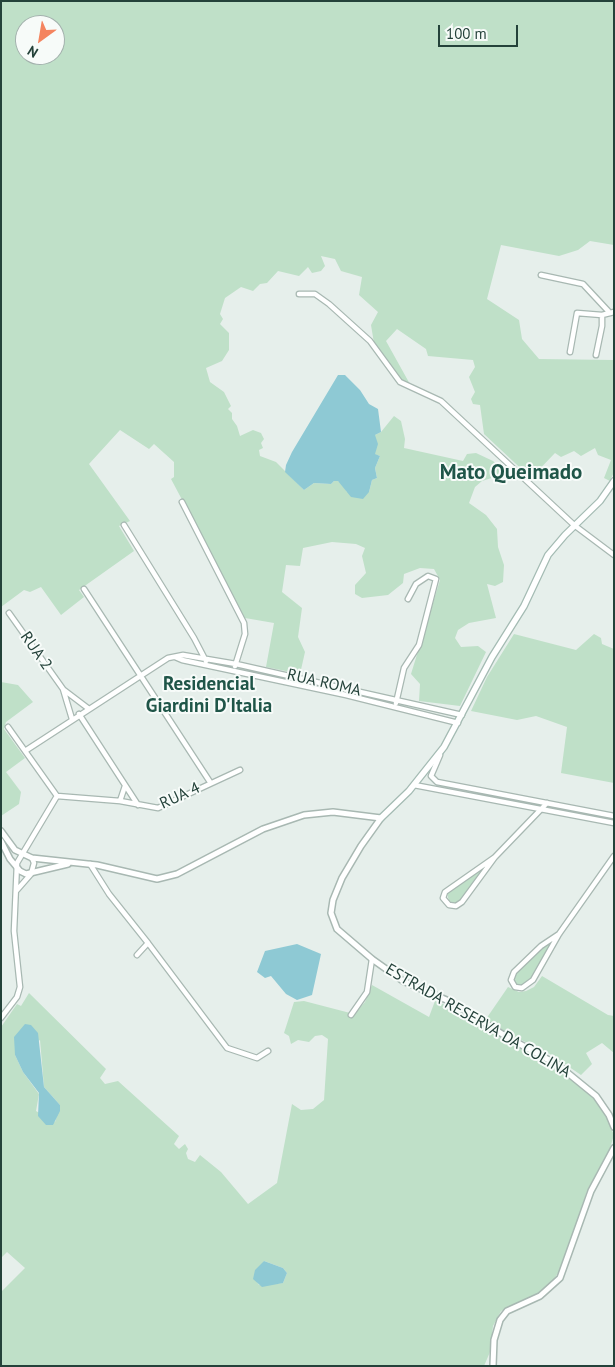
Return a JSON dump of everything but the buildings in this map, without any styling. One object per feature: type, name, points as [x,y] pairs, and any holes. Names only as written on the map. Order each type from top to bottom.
[{"type":"main road","points":[[381,818],[414,785],[441,752],[463,716],[492,657],[524,606],[548,555],[574,525],[600,501],[614,481]]},
{"type":"street","points":[[541,275],[583,284],[612,312],[602,315],[577,313],[570,352]]},
{"type":"street","points":[[299,294],[315,294],[329,304],[370,341],[400,382],[435,397],[448,406],[574,525],[614,555]]},
{"type":"street","points":[[596,355],[602,326],[602,315]]},
{"type":"street","points":[[182,502],[244,622],[245,634],[234,670]]},
{"type":"street","points":[[124,525],[205,658],[206,664]]},
{"type":"street","points":[[395,706],[404,668],[419,645],[436,579],[428,576],[416,584],[408,599]]},
{"type":"street","points":[[84,589],[210,782]]},
{"type":"street","name":"RUA 2","points":[[10,613],[63,689],[72,719]]},
{"type":"street","name":"RUA ROMA","points":[[175,656],[183,655],[236,664],[463,716]]},
{"type":"street","points":[[25,751],[79,714],[168,658],[175,656]]},
{"type":"street","name":"RUA ROMA","points":[[175,656],[182,660],[395,706],[458,723]]},
{"type":"street","points":[[346,695],[347,688]]},
{"type":"street","name":"RUA 2","points":[[63,689],[89,708]]},
{"type":"street","points":[[79,714],[138,805]]},
{"type":"street","points":[[1,1018],[17,997],[20,987],[15,940],[16,868],[21,854],[57,796],[8,727]]},
{"type":"street","points":[[441,752],[431,776],[437,782],[614,816]]},
{"type":"street","name":"RUA 4","points":[[57,796],[120,801],[158,808],[210,782],[240,770]]},
{"type":"street","points":[[414,785],[544,808],[614,823]]},
{"type":"street","points":[[120,801],[125,786]]},
{"type":"street","points":[[496,857],[445,892],[444,898],[449,905],[456,906],[462,902],[496,857],[547,803]]},
{"type":"street","points":[[1,832],[21,854],[32,858],[90,864],[162,879],[185,870],[263,829],[304,815],[333,812],[381,818]]},
{"type":"street","name":"ESTRADA RESERVA DA COLINA","points":[[381,818],[342,878],[331,906],[331,913],[337,929],[372,959],[403,981],[451,1002],[507,1037],[558,1065],[596,1096],[607,1110],[614,1127]]},
{"type":"street","points":[[1,841],[16,868],[22,873],[31,874],[70,863]]},
{"type":"street","points":[[559,934],[541,946],[514,972],[511,980],[515,986],[522,988],[529,984],[559,934],[614,856]]},
{"type":"street","points":[[17,890],[31,874],[34,863],[32,858]]},
{"type":"street","points":[[90,864],[109,894],[227,1048],[252,1058],[260,1057],[268,1051]]},
{"type":"street","points":[[137,955],[148,943]]},
{"type":"street","points":[[351,1015],[367,992],[372,959]]},
{"type":"street","points":[[493,1366],[494,1340],[500,1320],[507,1311],[540,1296],[560,1278],[590,1191],[614,1148]]},
{"type":"green space","points":[[1,1],[614,1],[614,245],[590,241],[578,250],[559,256],[501,245],[487,299],[519,320],[522,339],[539,359],[614,360],[614,472],[610,481],[604,478],[611,460],[598,455],[595,448],[581,456],[574,451],[561,457],[555,453],[531,478],[484,434],[480,405],[473,404],[471,399],[475,392],[469,377],[475,367],[473,360],[428,356],[426,349],[397,329],[386,341],[411,386],[402,381],[374,343],[371,325],[378,312],[359,295],[362,277],[341,271],[335,259],[321,256],[325,266],[321,271],[312,273],[308,267],[299,276],[278,271],[267,283],[260,284],[253,291],[241,287],[225,298],[220,314],[223,319],[220,324],[229,333],[229,350],[222,361],[206,368],[210,382],[224,392],[231,406],[228,409],[232,413],[232,419],[237,426],[240,436],[253,430],[261,433],[264,439],[261,443],[263,448],[259,450],[260,456],[276,462],[304,490],[314,483],[331,484],[334,481],[338,481],[344,485],[347,492],[369,492],[372,480],[377,478],[375,468],[380,456],[374,454],[375,435],[381,432],[394,416],[401,421],[405,439],[404,448],[463,461],[467,454],[476,453],[493,461],[500,467],[498,476],[482,481],[475,487],[469,503],[486,515],[497,529],[498,547],[504,565],[503,582],[495,586],[487,584],[496,618],[469,623],[458,630],[455,638],[461,647],[478,646],[486,652],[460,706],[419,701],[420,684],[411,674],[440,580],[434,569],[420,568],[404,574],[403,583],[388,595],[362,598],[355,594],[355,585],[366,573],[362,556],[365,548],[356,544],[332,542],[303,548],[300,566],[286,565],[282,592],[302,608],[298,637],[305,652],[300,674],[266,667],[274,623],[245,618],[171,479],[174,477],[174,462],[154,444],[149,449],[120,430],[89,464],[130,521],[119,526],[134,551],[79,590],[84,597],[61,615],[41,587],[30,592],[24,590],[1,607]]},
{"type":"green space","points":[[514,634],[576,650],[594,634],[601,638],[602,644],[614,649],[614,783],[561,773],[567,727],[536,716],[517,720],[471,711],[487,677]]},
{"type":"green space","points":[[1,682],[18,685],[33,702],[6,722],[4,729],[25,758],[6,772],[21,792],[19,804],[1,816]]},
{"type":"green space","points":[[488,864],[460,901],[456,904],[449,901],[447,893]]},
{"type":"green space","points":[[554,939],[529,982],[521,986],[516,985],[513,979],[519,969],[542,947]]},
{"type":"green space","points":[[542,976],[608,1015],[614,1016],[614,1053],[602,1043],[586,1053],[592,1064],[581,1075],[550,1054],[511,1035],[486,1019],[508,987],[519,992],[526,991],[534,987]]},
{"type":"green space","points":[[372,985],[429,1017],[435,1001],[456,1009],[497,1036],[547,1062],[594,1097],[603,1110],[614,1135],[610,1148],[587,1191],[560,1270],[554,1279],[538,1293],[501,1311],[493,1326],[490,1352],[484,1366],[1,1366],[1,1292],[25,1268],[7,1252],[1,1258],[1,1027],[17,1004],[21,1006],[29,993],[106,1069],[100,1078],[105,1084],[118,1081],[179,1136],[174,1144],[179,1149],[185,1144],[188,1149],[186,1153],[188,1159],[195,1162],[200,1155],[221,1172],[248,1204],[277,1183],[292,1104],[301,1110],[313,1109],[324,1100],[328,1039],[322,1035],[315,1036],[309,1042],[298,1040],[291,1044],[289,1036],[284,1033],[294,1002],[304,1001],[354,1014],[365,1002]],"holes":[[[40,1040],[44,1087],[60,1105],[55,1122],[36,1111],[39,1094],[23,1072],[15,1055]],[[264,1261],[283,1268],[287,1273],[283,1283],[259,1285],[257,1282]]]},
{"type":"water","points":[[338,375],[345,375],[360,390],[369,404],[378,409],[381,432],[375,435],[378,444],[375,454],[380,456],[375,468],[377,478],[372,480],[369,492],[363,499],[351,497],[338,481],[334,481],[331,484],[314,483],[304,490],[285,472],[292,452]]},
{"type":"water","points":[[297,944],[321,954],[312,995],[297,1000],[286,994],[271,976],[265,978],[257,972],[265,951]]},
{"type":"water","points":[[25,1024],[31,1025],[38,1033],[44,1087],[60,1105],[60,1111],[53,1125],[46,1125],[38,1116],[39,1093],[23,1072],[15,1055],[14,1037]]},
{"type":"water","points":[[264,1261],[283,1268],[287,1273],[283,1283],[262,1287],[253,1279],[255,1270]]},
{"type":"district","name":"Mato Queimado","points":[[511,473]]},
{"type":"district","name":"Residencial Giardini D'Italia","points":[[209,696]]}]
